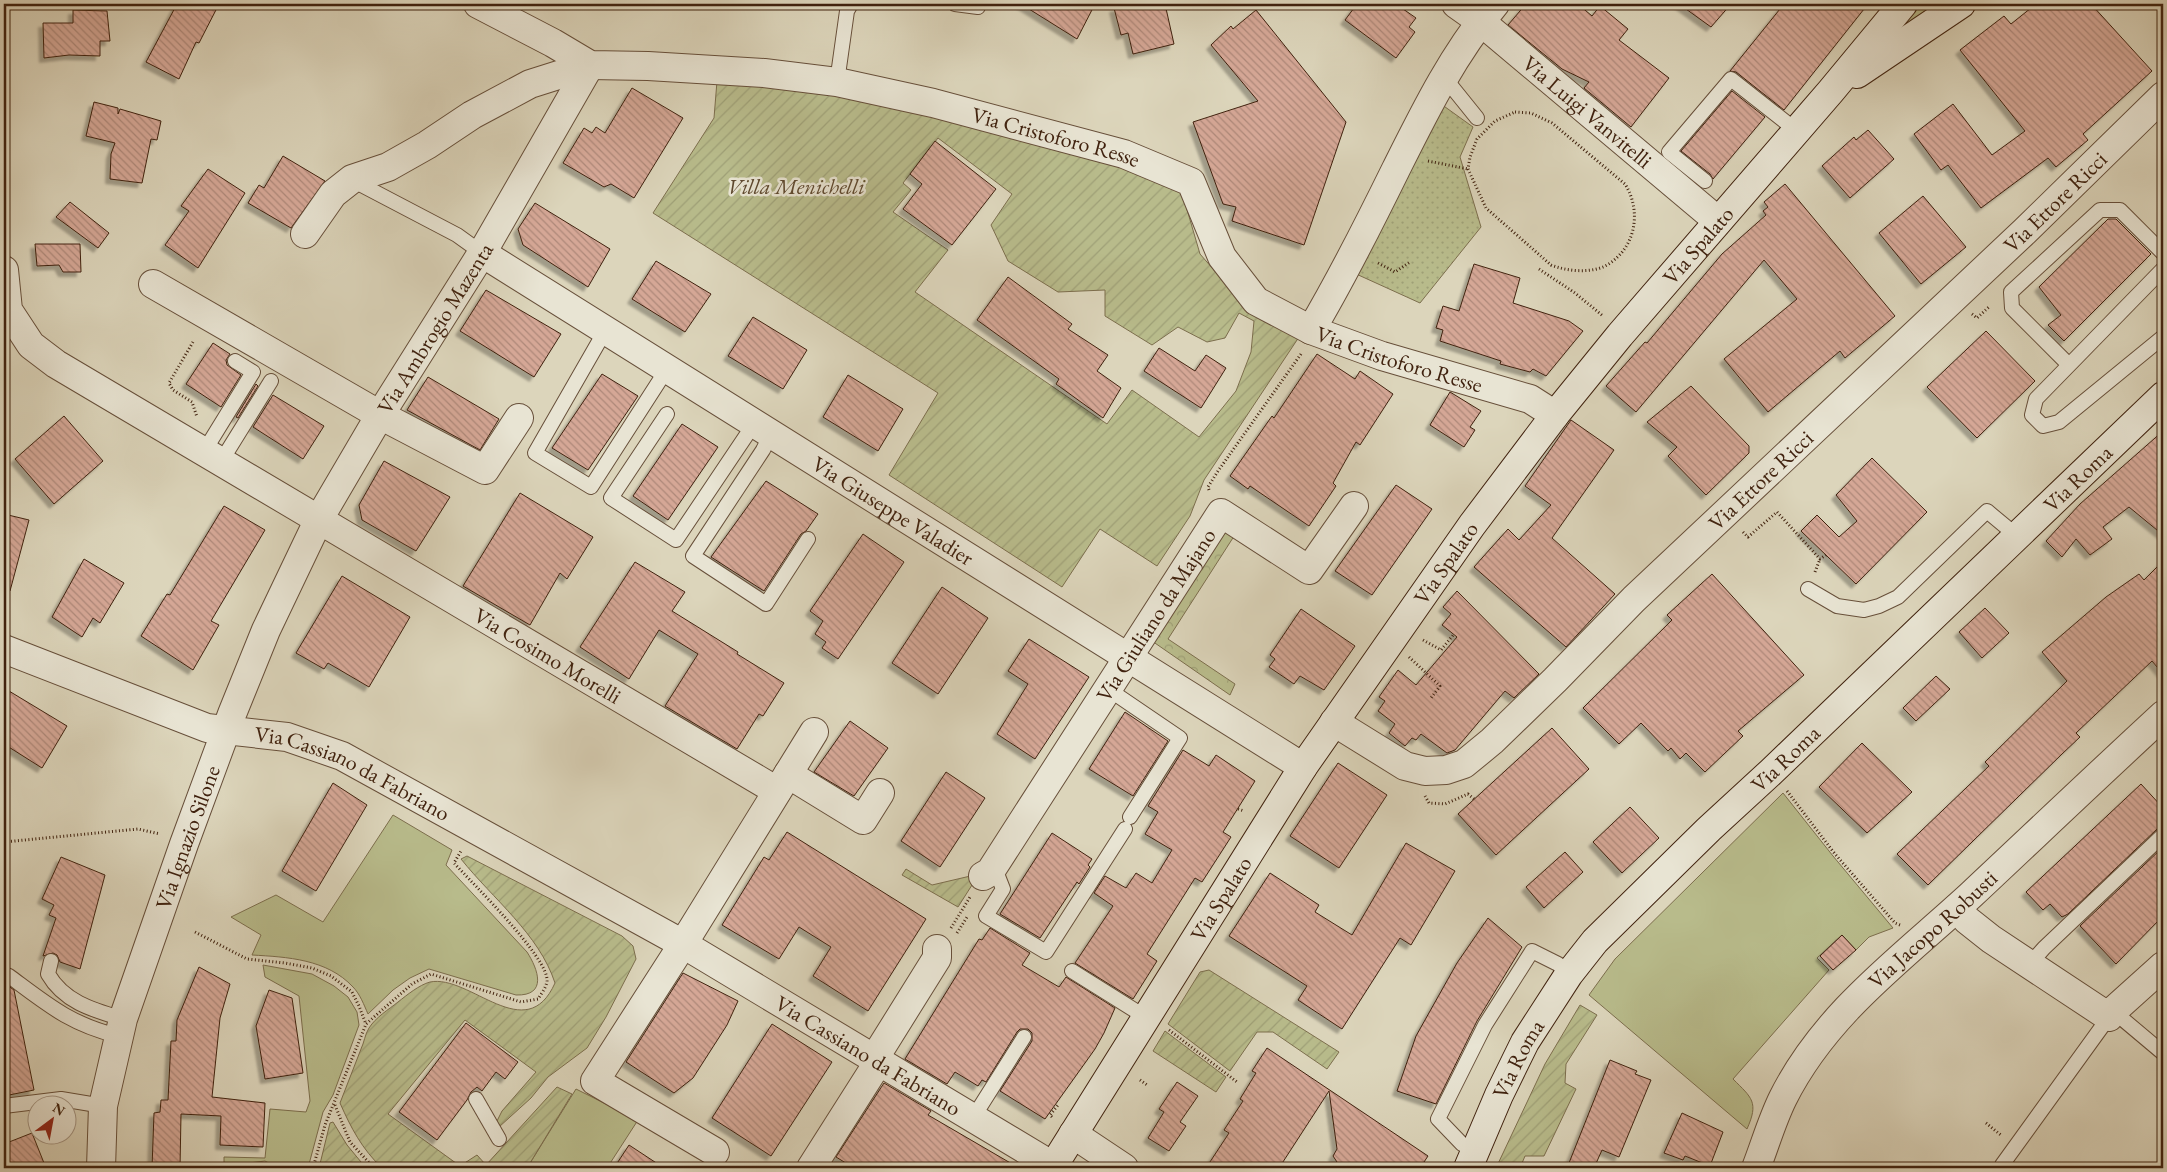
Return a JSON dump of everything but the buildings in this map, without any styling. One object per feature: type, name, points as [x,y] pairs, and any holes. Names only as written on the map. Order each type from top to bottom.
[{"type":"street","points":[[478,4],[553,42],[590,65]]},
{"type":"street","name":"Via Luigi Vanvitelli","points":[[1456,4],[1488,13],[1718,221]]},
{"type":"street","name":"Via Spalato","points":[[1053,1167],[1073,1134],[1155,1021],[1303,767],[1434,577],[1555,416],[1620,335],[1831,92],[1903,4]]},
{"type":"street","points":[[1831,92],[1953,7]]},
{"type":"street","points":[[1314,331],[1442,79],[1488,13]]},
{"type":"street","points":[[305,234],[334,194],[352,179],[388,167],[427,145],[472,115],[530,84],[590,65]]},
{"type":"street","name":"Via Cristoforo Resse","points":[[590,65],[648,66],[764,73],[837,82],[933,103],[1124,154],[1192,182],[1222,257],[1256,301],[1314,331],[1382,356],[1530,399],[1555,416]]},
{"type":"street","name":"Via Ambrogio Mazenta","points":[[319,519],[380,415],[482,253],[590,65]]},
{"type":"street","name":"Via Ettore Ricci","points":[[1334,722],[1405,766],[1425,771],[1446,770],[1464,764],[1492,741],[1634,599],[2025,231],[2163,96]]},
{"type":"street","name":"Via Giuseppe Valadier","points":[[482,253],[1303,767]]},
{"type":"street","points":[[4,270],[8,310],[31,345],[56,364],[209,445],[319,519]]},
{"type":"street","points":[[153,284],[380,415],[486,470],[519,418]]},
{"type":"street","name":"Via Roma","points":[[1472,1159],[1499,1095],[1525,1042],[1569,974],[1595,941],[2163,396]]},
{"type":"street","name":"Via Giuliano da Majano","points":[[989,874],[1221,513],[1309,570],[1354,506]]},
{"type":"street","name":"Via Ignazio Silone","points":[[101,1168],[103,1106],[120,1027],[225,731],[266,630],[319,519]]},
{"type":"street","name":"Via Cosimo Morelli","points":[[319,519],[783,783],[863,820],[880,793]]},
{"type":"street","name":"Via Cassiano da Fabriano","points":[[4,649],[207,728],[287,737],[342,756],[683,944],[1053,1167]]},
{"type":"street","name":"Via Jacopo Robusti","points":[[1756,1168],[1783,1098],[1805,1061],[1838,1017],[1876,978],[1957,908],[2159,719]]},
{"type":"street","points":[[715,1152],[595,1081],[683,944],[814,732]]},
{"type":"street","points":[[1957,908],[1967,920],[1991,939],[2111,1014],[2163,966]]},
{"type":"street","points":[[812,1168],[940,954]]},
{"type":"street","points":[[1073,1134],[1124,1168]]},
{"type":"lane","points":[[837,82],[847,11],[851,4]]},
{"type":"lane","points":[[955,4],[978,7],[979,4]]},
{"type":"lane","points":[[1442,79],[1448,82],[1477,118]]},
{"type":"lane","points":[[1705,181],[1669,152],[1731,79],[1797,131]]},
{"type":"lane","points":[[352,179],[457,235],[482,253]]},
{"type":"lane","points":[[2068,364],[2012,308],[2011,292],[2100,210],[2120,210],[2163,253]]},
{"type":"lane","points":[[2163,269],[2068,364],[2036,399],[2032,415],[2042,426],[2059,422],[2163,337]]},
{"type":"lane","points":[[605,331],[535,453],[590,487],[667,369]]},
{"type":"lane","points":[[209,445],[253,372],[235,361]]},
{"type":"lane","points":[[209,445],[271,381]]},
{"type":"lane","points":[[667,414],[611,498],[676,540],[763,429]]},
{"type":"lane","points":[[763,429],[763,450],[694,556],[766,604],[808,540]]},
{"type":"lane","points":[[1808,589],[1837,606],[1864,610],[1898,597],[1987,511],[2017,536]]},
{"type":"lane","points":[[989,874],[1003,889],[986,916],[1046,952],[1180,738],[1108,689]]},
{"type":"lane","points":[[2030,964],[2044,948],[2163,835]]},
{"type":"lane","points":[[1472,1159],[1462,1144],[1438,1119],[1485,1025],[1532,950],[1558,964],[1569,974]]},
{"type":"lane","points":[[51,961],[48,974],[55,986],[66,996],[120,1027]]},
{"type":"lane","points":[[1072,971],[1155,1021]]},
{"type":"lane","points":[[4,974],[49,1007],[75,1023],[120,1027]]},
{"type":"lane","points":[[2003,1167],[2111,1014],[2163,1053]]},
{"type":"lane","points":[[972,1118],[1024,1036]]},
{"type":"lane","points":[[4,1106],[61,1098],[103,1106]]},
{"type":"lane","points":[[476,1100],[498,1139]]},
{"type":"path","points":[[1515,112],[1531,113],[1552,123],[1625,184],[1632,195],[1635,208],[1635,220],[1628,242],[1614,259],[1599,268],[1568,269],[1550,265],[1486,208],[1468,169],[1473,148],[1486,129],[1496,121],[1515,112]]},
{"type":"path","points":[[1404,154],[1468,169]]},
{"type":"path","points":[[1355,251],[1396,272],[1410,262]]},
{"type":"path","points":[[1539,269],[1575,293],[1604,318]]},
{"type":"path","points":[[1208,487],[1314,331]]},
{"type":"path","points":[[193,342],[168,383],[173,390],[192,402],[209,445]]},
{"type":"path","points":[[1743,532],[1748,537],[1777,512],[1820,559],[1826,555]]},
{"type":"path","points":[[1421,639],[1441,650],[1454,634]]},
{"type":"path","points":[[1402,653],[1440,686],[1431,698]]},
{"type":"path","points":[[1783,786],[1835,854],[1895,923]]},
{"type":"path","points":[[1422,791],[1429,803],[1445,804],[1468,794],[1474,799]]},
{"type":"path","points":[[313,1168],[325,1125],[366,1024],[412,984],[431,974],[521,1002],[538,999],[544,990],[547,981],[543,969],[527,943],[454,863],[473,828]]},
{"type":"path","points":[[4,842],[138,830],[163,835],[184,844]]},
{"type":"path","points":[[959,915],[968,900]]},
{"type":"path","points":[[195,932],[247,959],[312,968],[332,976],[352,992],[366,1024]]},
{"type":"path","points":[[1155,1021],[1237,1082]]},
{"type":"path","points":[[1140,1080],[1147,1085]]},
{"type":"path","points":[[334,1104],[350,1142],[374,1168]]},
{"type":"path","points":[[1051,1114],[1058,1105]]},
{"type":"path","points":[[1986,1123],[2006,1140]]},
{"type":"path","points":[[1793,1165],[1796,1168]]},
{"type":"green space","points":[[1920,4],[1934,4],[1940,7],[1885,42]]},
{"type":"green space","name":"Villa Menichelli","points":[[774,80],[930,111],[1118,162],[1181,189],[1200,254],[1247,308],[1299,337],[1204,480],[1190,516],[1157,566],[1100,529],[1062,587],[889,475],[938,393],[653,213],[714,118],[717,81]],"holes":[[[938,138],[1012,194],[991,225],[1008,261],[1058,292],[1105,290],[1105,316],[1152,345],[1178,327],[1207,342],[1225,338],[1239,313],[1254,321],[1251,352],[1236,391],[1199,437],[1132,390],[1107,424],[915,292],[948,250],[893,212],[911,190],[903,183]]]},
{"type":"green space","points":[[1441,104],[1473,127],[1460,157],[1481,227],[1420,303],[1354,273]]},
{"type":"green space","points":[[1228,523],[1238,530],[1168,639],[1235,684],[1230,695],[1152,641]]},
{"type":"green space","points":[[1783,793],[1893,928],[1869,937],[1856,950],[1842,935],[1817,958],[1829,970],[1733,1079],[1752,1101],[1753,1112],[1747,1129],[1589,995],[1615,959]]},
{"type":"green space","points":[[393,815],[452,850],[446,865],[527,952],[537,973],[538,980],[533,991],[516,995],[429,969],[410,978],[393,990],[368,1014],[355,990],[343,978],[331,970],[306,961],[252,955],[261,935],[231,917],[276,895],[323,922]]},
{"type":"green space","points":[[467,856],[622,936],[633,946],[636,959],[606,1017],[587,1048],[548,1077],[531,1098],[499,1127],[495,1125],[502,1111],[536,1072],[465,1020],[388,1114],[460,1166],[477,1155],[486,1165],[557,1087],[572,1094],[527,1168],[382,1168],[358,1138],[340,1103],[366,1033],[375,1020],[413,991],[430,982],[446,982],[513,1009],[529,1009],[543,1001],[555,983],[548,965],[527,933],[461,859]]},
{"type":"green space","points":[[906,869],[932,885],[979,874],[958,907],[902,875]]},
{"type":"green space","points":[[263,965],[312,974],[334,986],[348,997],[357,1012],[359,1025],[333,1095],[323,1112],[308,1168],[278,1168],[265,1161],[233,1165],[233,1168],[224,1168],[224,1157],[265,1158],[270,1109],[306,1112],[310,1101],[299,996],[265,977]]},
{"type":"green space","points":[[1209,970],[1339,1052],[1327,1069],[1273,1032],[1257,1032],[1230,1071],[1168,1024],[1200,972]]},
{"type":"green space","points":[[1580,1005],[1597,1015],[1566,1064],[1565,1083],[1576,1089],[1544,1156],[1525,1156],[1520,1168],[1496,1168],[1545,1064]]},
{"type":"green space","points":[[1165,1031],[1226,1077],[1216,1092],[1153,1051]]},
{"type":"green space","points":[[576,1089],[638,1120],[607,1168],[527,1168]]},
{"type":"green space","points":[[333,1122],[347,1145],[366,1168],[319,1168],[330,1123]]}]
